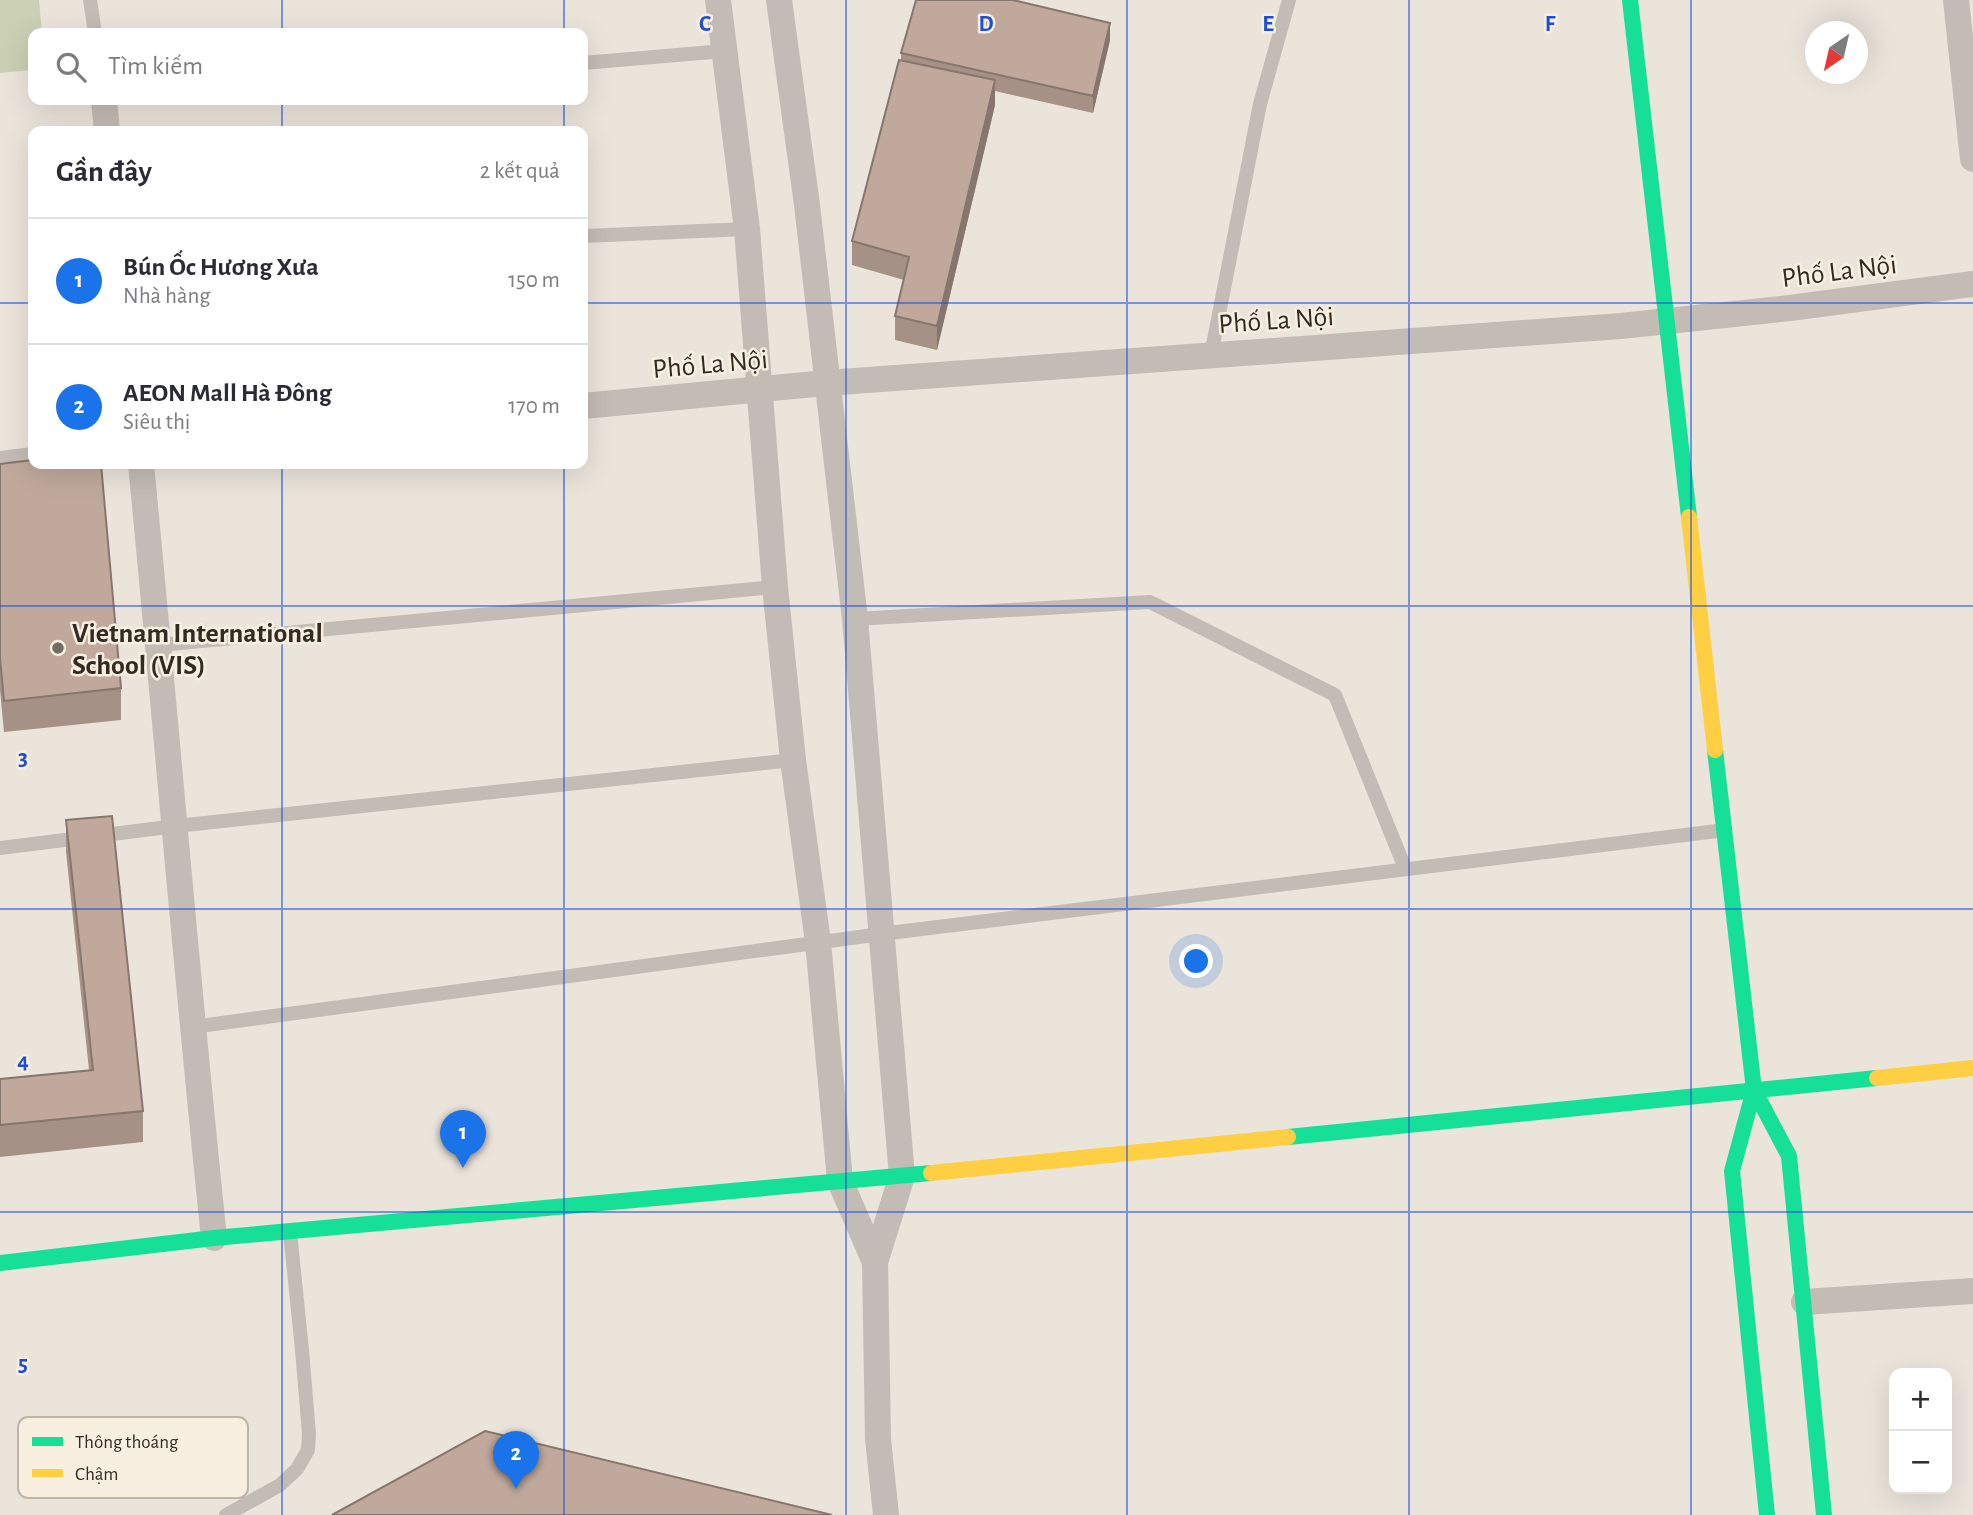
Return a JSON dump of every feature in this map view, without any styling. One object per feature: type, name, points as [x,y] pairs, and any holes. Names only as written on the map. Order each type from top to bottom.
[{"type":"street","points":[[718,0],[747,229],[775,587],[793,760],[818,942],[840,1181],[875,1262]]},
{"type":"street","points":[[779,0],[807,205],[855,619],[902,1176],[875,1262],[878,1439],[886,1515]]},
{"type":"street","points":[[1630,0],[1754,1090],[1732,1171],[1767,1515]]},
{"type":"street","points":[[1956,0],[1973,159]]},
{"type":"street","points":[[104,105],[107,126]]},
{"type":"street","name":"Phố La Nội","points":[[588,406],[826,383],[1667,321],[1973,284]]},
{"type":"street","points":[[0,464],[28,461]]},
{"type":"street","points":[[141,469],[214,1238]]},
{"type":"street","points":[[0,1263],[214,1238],[902,1176],[1973,1068]]},
{"type":"street","points":[[1754,1090],[1789,1156],[1825,1515]]},
{"type":"street","points":[[1804,1302],[1973,1290]]},
{"type":"lane","points":[[90,0],[94,28]]},
{"type":"lane","points":[[1211,355],[1260,104],[1289,0]]},
{"type":"lane","points":[[588,63],[724,51]]},
{"type":"lane","points":[[588,236],[747,229]]},
{"type":"lane","points":[[159,645],[775,587]]},
{"type":"lane","points":[[855,619],[1150,602],[1335,695],[1405,868]]},
{"type":"lane","points":[[0,848],[176,826],[793,760]]},
{"type":"lane","points":[[192,1027],[818,942],[1725,830]]},
{"type":"lane","points":[[226,1515],[280,1485],[297,1469],[308,1450],[309,1434],[290,1232]]},
{"type":"green space","points":[[0,0],[39,0],[42,28],[28,28],[28,70],[0,73]]},
{"type":"building","points":[[916,0],[1013,0],[1110,23],[1093,96],[901,53]]},
{"type":"building","points":[[899,60],[995,80],[937,326],[895,316],[909,257],[852,241]]},
{"type":"building","points":[[28,461],[28,469],[101,469],[121,688],[4,701],[0,658],[0,464]]},
{"type":"building","points":[[112,816],[143,1111],[0,1125],[0,1079],[93,1070],[66,820]]},
{"type":"building","points":[[485,1431],[832,1515],[332,1515]]},
{"type":"traffic: fast","points":[[1630,0],[1689,517]]},
{"type":"traffic: fast","points":[[1715,750],[1754,1090],[1732,1171],[1767,1515]]},
{"type":"traffic: fast","points":[[1288,1137],[1877,1078]]},
{"type":"traffic: fast","points":[[1754,1090],[1789,1156],[1824,1515]]},
{"type":"traffic: fast","points":[[0,1263],[214,1238],[931,1173]]},
{"type":"traffic: slow","points":[[1689,517],[1715,750]]},
{"type":"traffic: slow","points":[[1877,1078],[1973,1068]]},
{"type":"traffic: slow","points":[[931,1173],[1288,1137]]},
{"type":"place","name":"Vietnam International School (VIS)","points":[[58,648]]},
{"type":"place","name":"Bún Ốc Hương Xưa","points":[[463,1168]]},
{"type":"place","name":"AEON Mall Hà Đông","points":[[516,1489]]}]
